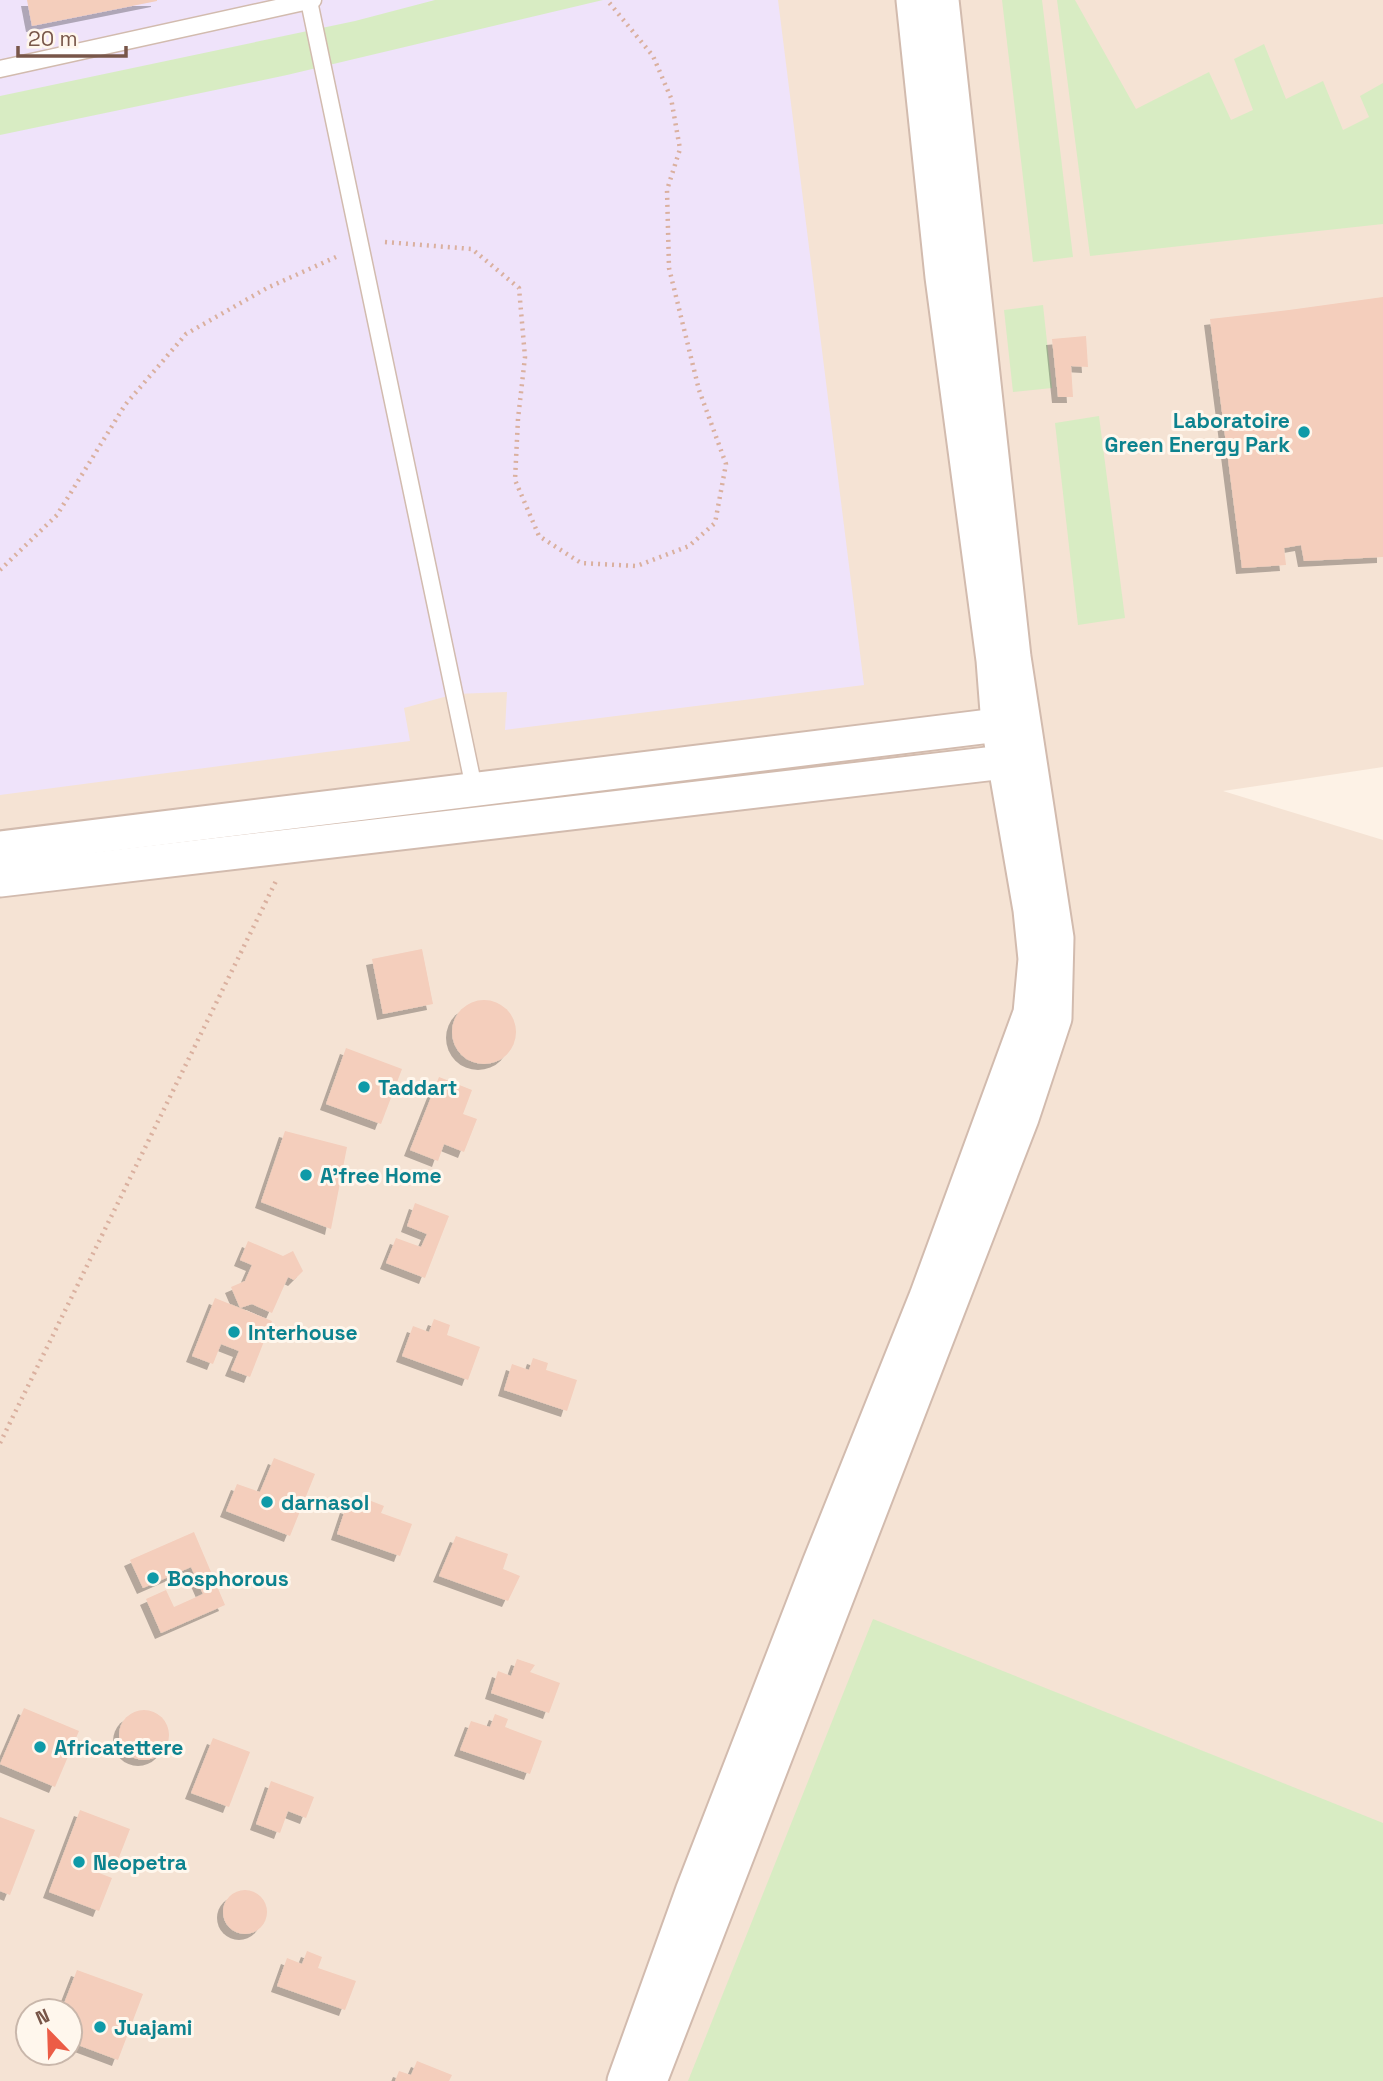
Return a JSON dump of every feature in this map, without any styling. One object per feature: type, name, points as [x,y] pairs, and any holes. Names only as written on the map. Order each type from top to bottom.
[{"type":"street","points":[[624,2081],[692,1892],[926,1297],[1030,1013],[1035,959],[1030,910],[998,725],[993,660],[942,277],[913,0]]},
{"type":"street","points":[[650,2081],[1022,1118],[1055,1018],[1056,938],[1014,657],[942,0]]},
{"type":"street","points":[[0,848],[998,725]]},
{"type":"street","points":[[0,880],[1004,762]]},
{"type":"lane","points":[[0,69],[311,1],[474,789]]},
{"type":"path","points":[[0,570],[57,515],[125,405],[186,334],[267,288],[335,257],[387,241],[472,249],[520,288],[525,357],[515,480],[539,537],[582,563],[637,566],[689,546],[715,523],[726,464],[699,390],[669,268],[667,190],[680,149],[671,98],[653,56],[607,0]]},
{"type":"path","points":[[0,1443],[277,879],[281,846]]},
{"type":"shaded area","points":[[0,0],[1383,0],[1383,767],[1223,791],[1383,840],[1383,2081],[0,2081]]},
{"type":"shaded area","points":[[0,0],[778,0],[864,685],[505,730],[507,692],[455,694],[404,708],[410,741],[0,795]]},
{"type":"green space","points":[[435,0],[603,0],[287,75],[0,135],[0,96],[355,21]]},
{"type":"green space","points":[[1002,0],[1042,0],[1073,257],[1033,262]]},
{"type":"green space","points":[[1057,0],[1075,0],[1136,109],[1209,72],[1231,120],[1253,110],[1234,59],[1264,44],[1286,99],[1323,81],[1343,130],[1369,117],[1360,96],[1383,83],[1383,224],[1090,256]]},
{"type":"green space","points":[[1043,305],[1052,388],[1013,392],[1004,310]]},
{"type":"green space","points":[[1099,416],[1125,618],[1078,625],[1055,423]]},
{"type":"green space","points":[[873,1619],[1383,1823],[1383,2081],[688,2081]]},
{"type":"building","points":[[27,0],[157,0],[157,1],[32,26]]},
{"type":"building","name":"Laboratoire Green Energy Park","points":[[1383,297],[1383,557],[1304,561],[1301,545],[1284,548],[1286,565],[1242,568],[1210,319]]},
{"type":"building","points":[[1086,336],[1088,367],[1071,366],[1073,397],[1058,397],[1052,339]]},
{"type":"building","points":[[422,949],[433,1004],[383,1014],[372,959]]},
{"type":"building","points":[[484,1000],[502,1006],[510,1014],[516,1032],[510,1050],[502,1058],[484,1064],[466,1058],[458,1050],[452,1032],[458,1014],[466,1006]]},
{"type":"building","name":"Taddart","points":[[346,1048],[402,1069],[381,1124],[326,1104]]},
{"type":"building","points":[[439,1077],[472,1090],[463,1114],[477,1119],[464,1152],[444,1144],[438,1161],[410,1150]]},
{"type":"building","name":"A'free Home","points":[[285,1131],[347,1147],[331,1229],[261,1202]]},
{"type":"building","points":[[415,1203],[449,1216],[425,1278],[386,1263],[396,1238],[421,1247],[427,1234],[407,1226]]},
{"type":"building","points":[[248,1241],[283,1256],[293,1251],[303,1271],[294,1280],[288,1277],[272,1313],[252,1304],[240,1308],[231,1287],[245,1281],[252,1265],[240,1260]]},
{"type":"building","name":"Interhouse","points":[[215,1298],[272,1321],[250,1377],[231,1370],[239,1351],[221,1344],[213,1364],[192,1356]]},
{"type":"building","points":[[434,1319],[450,1325],[447,1335],[480,1347],[468,1380],[402,1356],[413,1326],[429,1332]]},
{"type":"building","points":[[533,1358],[548,1363],[546,1370],[577,1380],[567,1411],[504,1390],[512,1364],[529,1370]]},
{"type":"building","name":"darnasol","points":[[274,1458],[315,1474],[290,1536],[226,1511],[237,1484],[260,1492]]},
{"type":"building","points":[[366,1499],[384,1506],[381,1513],[412,1524],[400,1556],[337,1534],[346,1507],[362,1512]]},
{"type":"building","name":"Bosphorous","points":[[194,1532],[225,1605],[161,1633],[146,1599],[166,1590],[174,1607],[203,1594],[191,1567],[143,1588],[130,1560]]},
{"type":"building","points":[[456,1536],[508,1554],[503,1569],[520,1576],[508,1601],[439,1576]]},
{"type":"building","points":[[517,1659],[535,1665],[530,1672],[560,1683],[549,1713],[491,1693],[498,1671],[511,1676]]},
{"type":"building","name":"Africatettere","points":[[24,1708],[79,1731],[55,1787],[0,1764]]},
{"type":"building","points":[[144,1710],[162,1717],[169,1735],[162,1753],[144,1760],[126,1753],[119,1735],[126,1717]]},
{"type":"building","points":[[495,1714],[508,1719],[505,1727],[542,1741],[530,1774],[460,1750],[471,1721],[490,1727]]},
{"type":"building","points":[[213,1738],[250,1752],[229,1807],[191,1793]]},
{"type":"building","points":[[271,1781],[314,1797],[306,1818],[288,1811],[280,1833],[256,1824]]},
{"type":"building","name":"Neopetra","points":[[80,1810],[130,1829],[116,1865],[99,1859],[94,1871],[112,1878],[99,1911],[49,1892]]},
{"type":"building","points":[[0,1817],[35,1830],[10,1895],[0,1891]]},
{"type":"building","points":[[245,1890],[260,1897],[267,1912],[260,1927],[245,1934],[230,1927],[223,1912],[230,1897]]},
{"type":"building","points":[[307,1951],[322,1957],[318,1968],[356,1981],[345,2010],[277,1986],[287,1958],[302,1964]]},
{"type":"building","name":"Juajami","points":[[77,1970],[143,1994],[118,2060],[84,2047],[84,1997],[66,1997]]},
{"type":"building","points":[[417,2061],[452,2075],[449,2081],[395,2081],[399,2071],[411,2075]]},
{"type":"place","name":"Laboratoire Green Energy Park","points":[[1304,432]]},
{"type":"place","name":"Taddart","points":[[364,1087]]},
{"type":"place","name":"A'free Home","points":[[306,1175]]},
{"type":"place","name":"Interhouse","points":[[234,1332]]},
{"type":"place","name":"darnasol","points":[[267,1502]]},
{"type":"place","name":"Bosphorous","points":[[153,1578]]},
{"type":"place","name":"Africatettere","points":[[40,1747]]},
{"type":"place","name":"Neopetra","points":[[79,1862]]},
{"type":"place","name":"Juajami","points":[[100,2027]]}]
